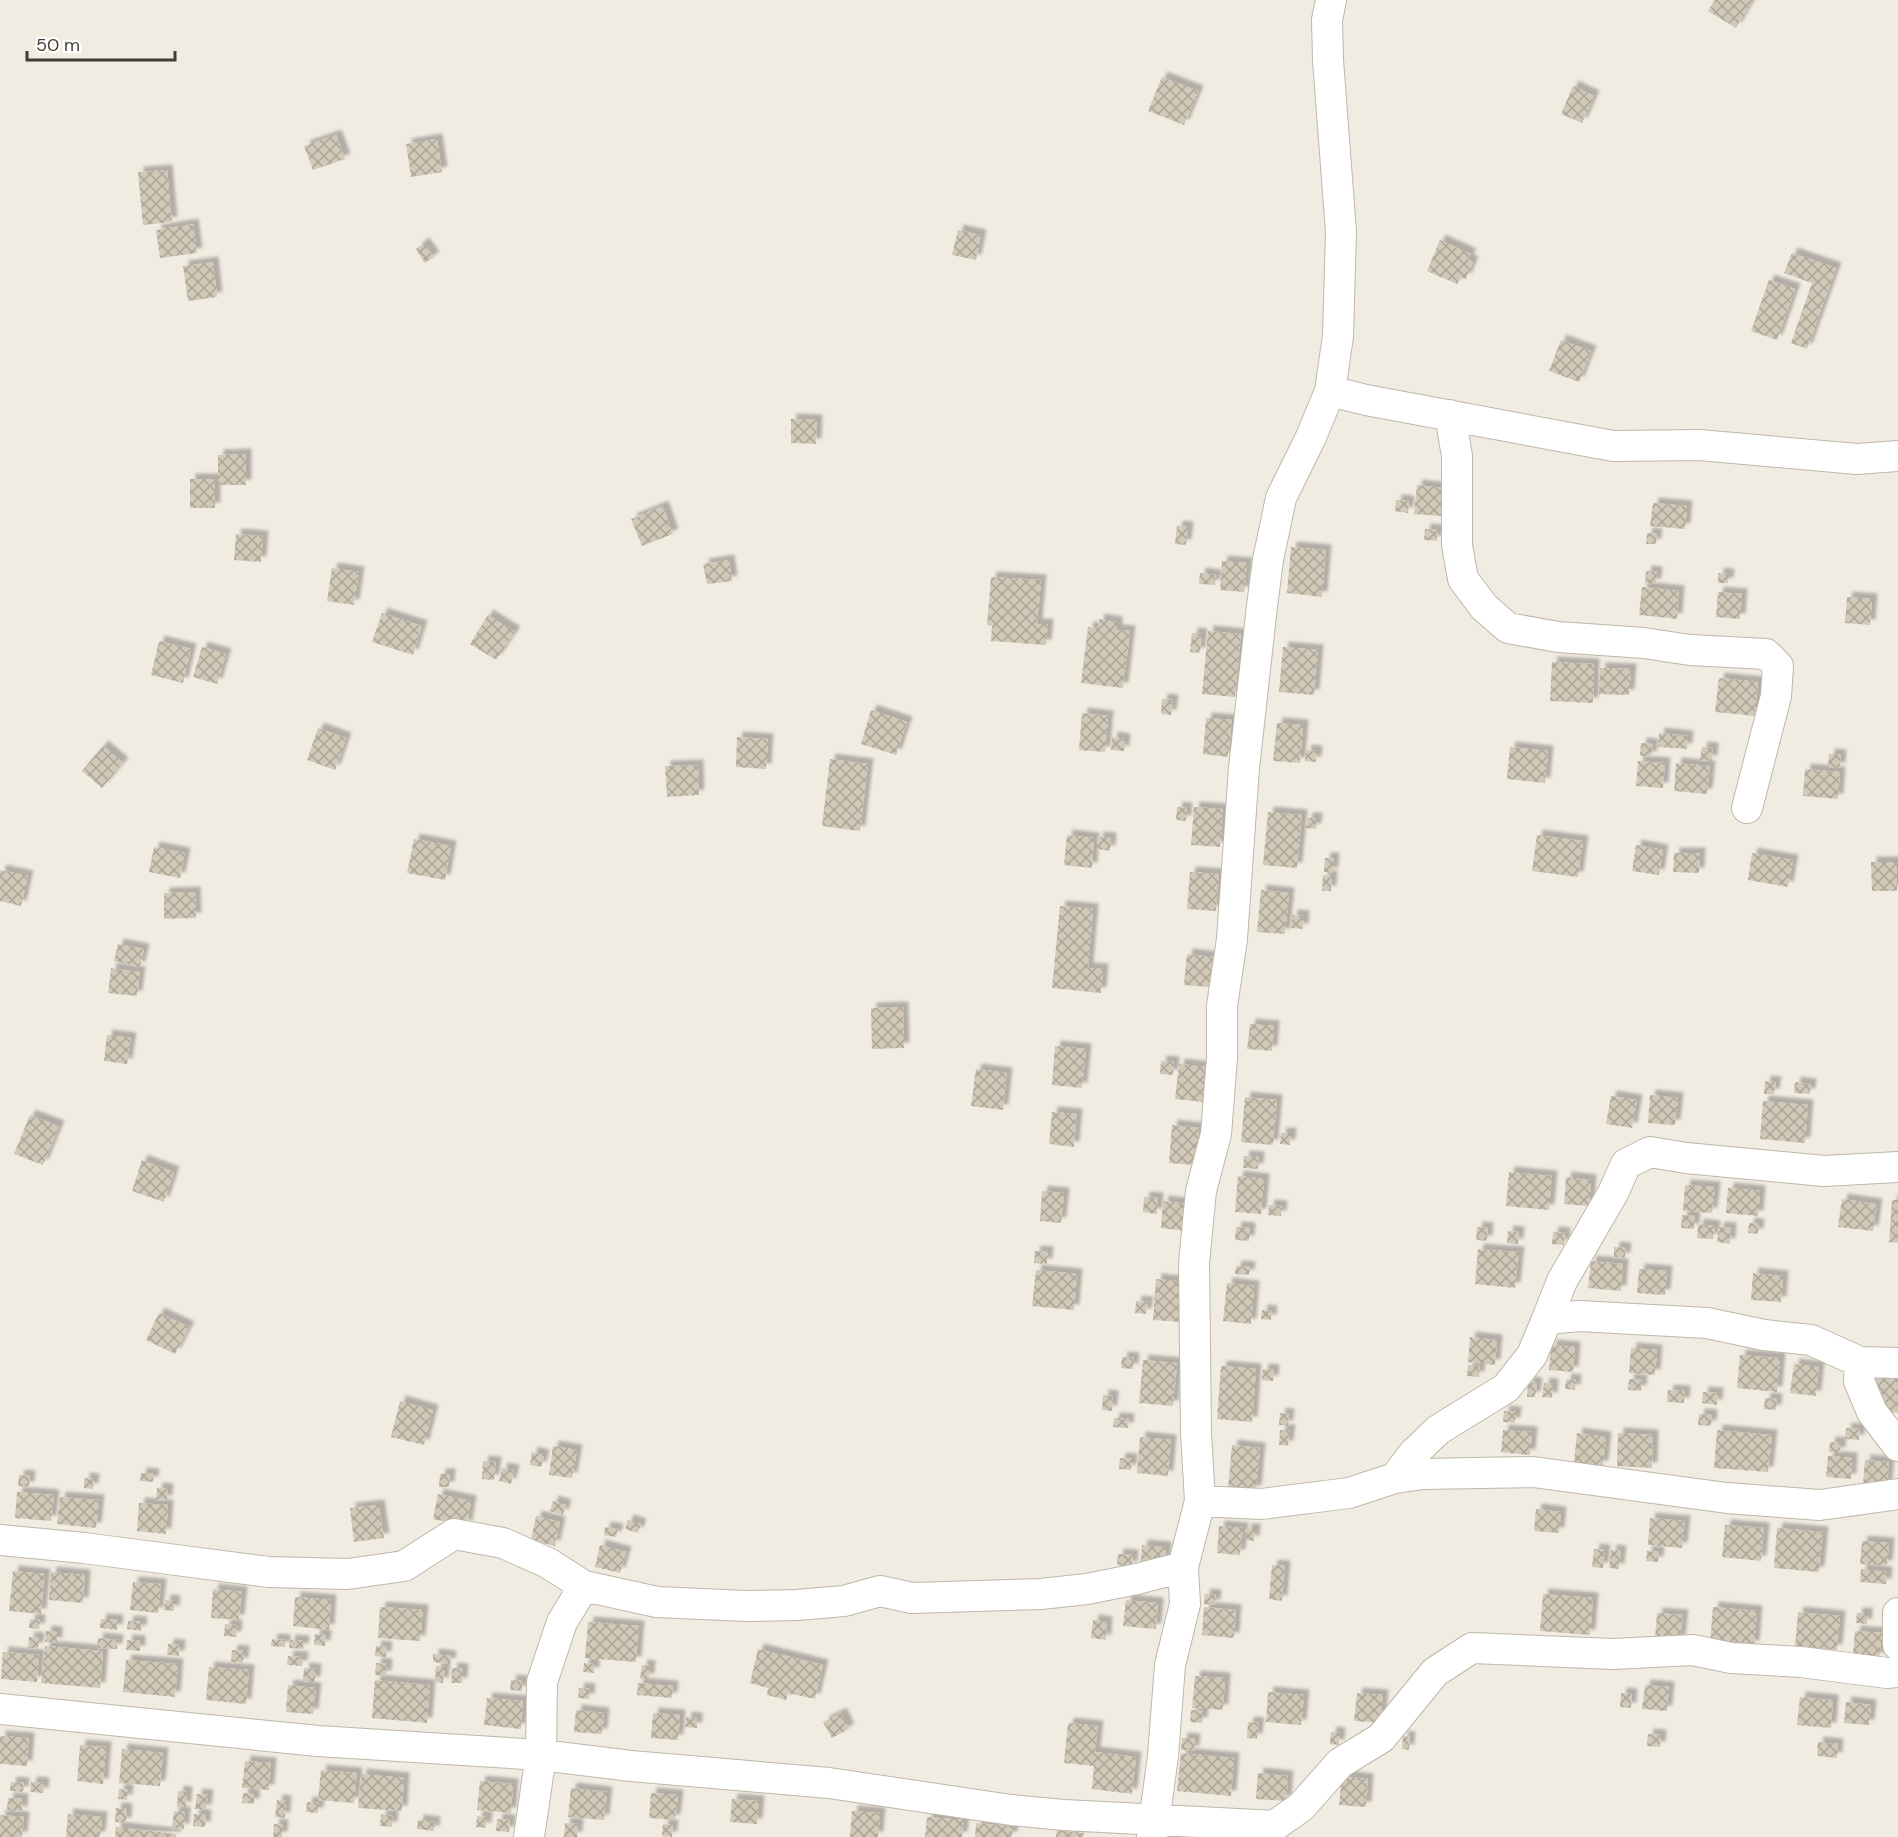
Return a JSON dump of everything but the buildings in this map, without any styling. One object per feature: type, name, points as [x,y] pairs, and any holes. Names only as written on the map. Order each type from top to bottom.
[{"type":"street","points":[[1153,1829],[1163,1756],[1170,1665],[1185,1604],[1183,1567],[1200,1501],[1196,1433],[1194,1263],[1201,1191],[1216,1134],[1222,1006],[1232,939],[1244,768],[1262,606],[1268,560],[1281,498],[1311,437],[1330,391],[1340,308],[1341,243],[1328,60],[1328,20],[1331,0]]},
{"type":"street","points":[[1330,391],[1366,400],[1613,446],[1699,445],[1857,459],[1898,456]]},
{"type":"street","points":[[1450,415],[1457,456],[1457,545],[1463,579],[1484,607],[1508,628],[1558,637],[1644,643],[1690,650],[1766,654],[1778,666],[1776,696],[1747,808]]},
{"type":"street","points":[[1395,1478],[1413,1454],[1438,1430],[1506,1388],[1532,1355],[1562,1281],[1613,1193],[1626,1164],[1650,1152],[1686,1158],[1824,1171],[1898,1167]]},
{"type":"street","points":[[1547,1319],[1579,1316],[1707,1323],[1764,1335],[1811,1340],[1860,1362],[1898,1363]]},
{"type":"street","points":[[1860,1362],[1859,1381],[1872,1412],[1898,1446]]},
{"type":"street","points":[[1200,1501],[1262,1504],[1348,1493],[1395,1478],[1422,1474],[1533,1473],[1727,1498],[1820,1505],[1897,1499]]},
{"type":"street","points":[[0,1540],[84,1548],[269,1572],[348,1574],[404,1566],[454,1534],[503,1543],[548,1563],[584,1586],[657,1602],[746,1606],[797,1605],[844,1600],[880,1592],[912,1598],[1041,1594],[1087,1589],[1183,1567]]},
{"type":"street","points":[[529,1837],[541,1755],[542,1682],[562,1623],[584,1586]]},
{"type":"street","points":[[1898,1612],[1898,1645]]},
{"type":"street","points":[[0,1709],[318,1741],[541,1755],[632,1766],[829,1783],[1153,1829],[1274,1826],[1301,1807],[1340,1763],[1381,1738],[1435,1672],[1473,1648],[1613,1654],[1693,1650],[1731,1658],[1801,1662],[1887,1673],[1898,1672]]}]
